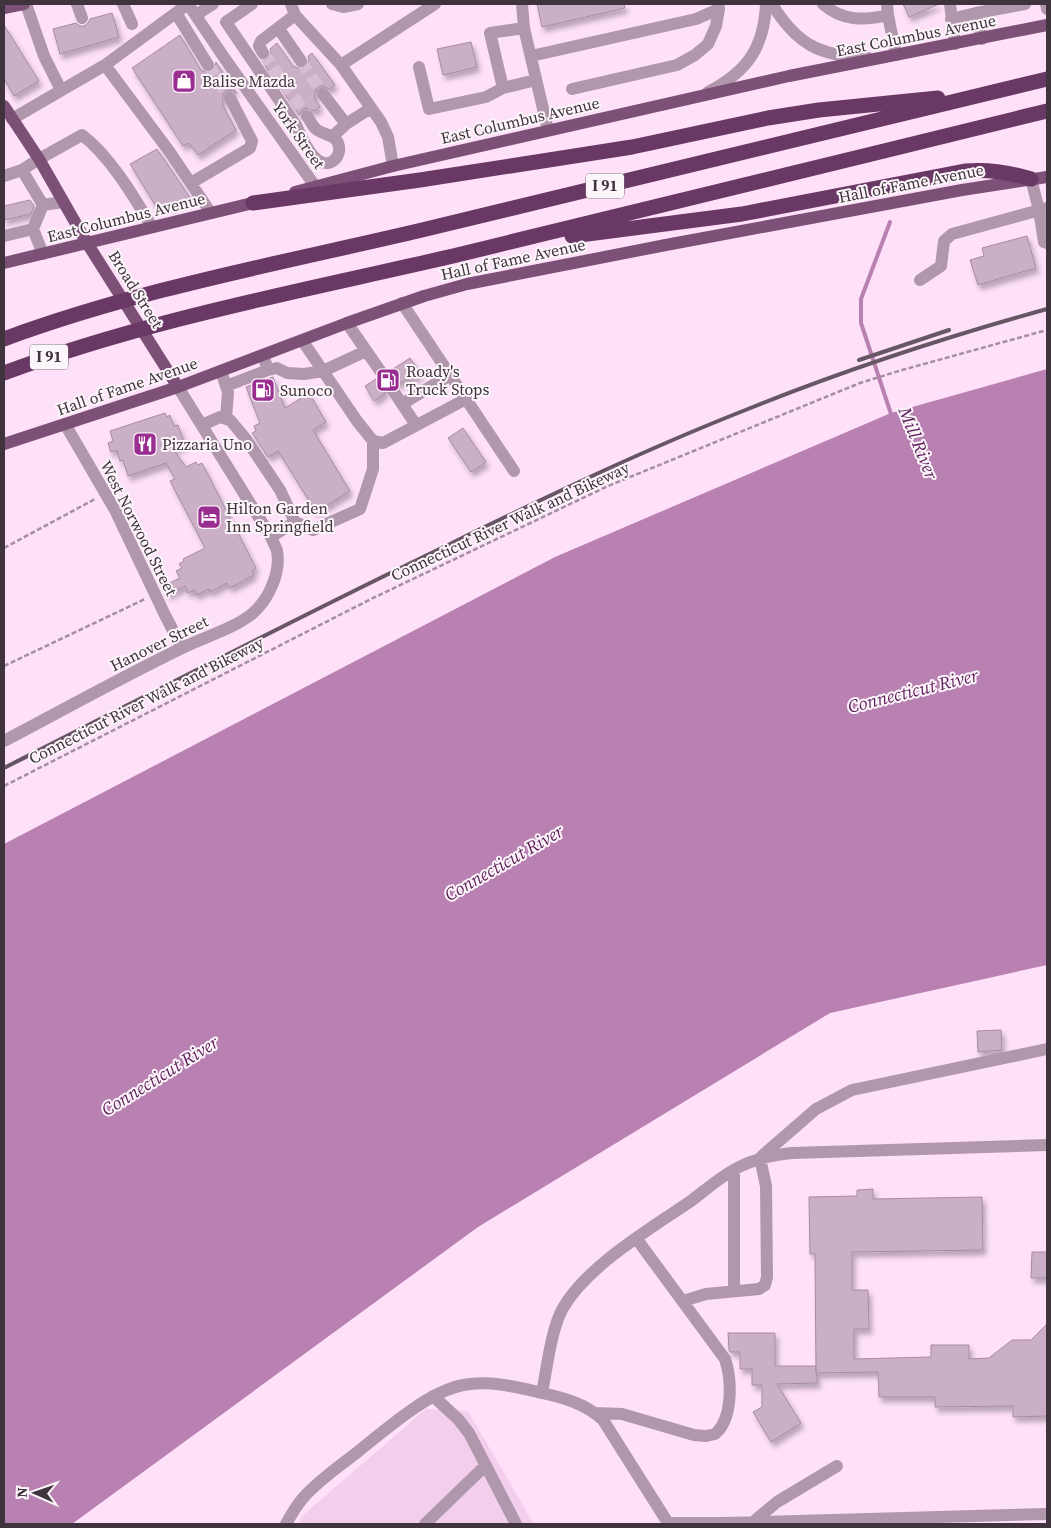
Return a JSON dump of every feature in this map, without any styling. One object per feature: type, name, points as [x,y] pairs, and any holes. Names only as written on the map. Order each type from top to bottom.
[{"type":"highway","name":"I 91","points":[[4,339],[79,314],[161,291],[535,204],[1047,79]]},
{"type":"highway","points":[[252,203],[420,180],[632,147],[768,118],[819,110],[989,93]]},
{"type":"highway","name":"I 91","points":[[4,373],[95,342],[178,319],[504,244],[1047,111]]},
{"type":"highway","points":[[504,244],[742,214],[965,171],[996,171],[1031,179]]},
{"type":"highway","points":[[4,330],[63,319]]},
{"type":"main road","points":[[4,8],[25,4]]},
{"type":"main road","name":"East Columbus Avenue","points":[[4,264],[393,166],[548,130],[878,58],[1047,26]]},
{"type":"main road","name":"Broad Street","points":[[4,106],[38,159],[87,243],[178,387]]},
{"type":"main road","points":[[1031,179],[1047,171]]},
{"type":"main road","name":"Hall of Fame Avenue","points":[[4,444],[178,387],[402,303],[445,290],[513,274],[970,189],[1047,177]]},
{"type":"street","points":[[25,4],[44,56],[61,90]]},
{"type":"street","points":[[77,4],[82,18]]},
{"type":"street","points":[[123,4],[132,24]]},
{"type":"street","points":[[12,119],[105,65],[188,4]]},
{"type":"street","name":"York Street","points":[[188,4],[315,186]]},
{"type":"street","points":[[196,16],[213,4]]},
{"type":"street","points":[[208,34],[252,4]]},
{"type":"street","points":[[332,4],[343,7],[358,4]]},
{"type":"street","points":[[341,65],[435,4]]},
{"type":"street","points":[[522,4],[524,28],[548,130]]},
{"type":"street","points":[[699,96],[724,84],[739,73],[750,59],[766,18],[766,4]]},
{"type":"street","points":[[772,4],[783,22],[812,47],[843,57],[878,58]]},
{"type":"street","points":[[823,4],[840,15],[856,19],[870,19],[887,9],[896,55]]},
{"type":"street","points":[[950,4],[955,44]]},
{"type":"street","points":[[951,19],[994,7],[1025,4]]},
{"type":"street","points":[[1046,4],[1047,9]]},
{"type":"street","points":[[531,56],[696,18],[718,6]]},
{"type":"street","points":[[572,89],[677,64],[695,55],[708,44],[716,26],[718,6]]},
{"type":"street","points":[[264,53],[259,46],[261,41],[279,29],[293,10],[341,65],[381,122],[388,137],[393,166]]},
{"type":"street","points":[[176,13],[208,65]]},
{"type":"street","points":[[976,13],[982,39]]},
{"type":"street","points":[[226,22],[296,125],[302,139],[315,157],[320,162],[333,162],[340,152],[338,143],[333,136],[316,129],[307,116]]},
{"type":"street","points":[[503,88],[490,33],[524,28]]},
{"type":"street","points":[[279,29],[301,61]]},
{"type":"street","points":[[105,65],[169,151],[211,213]]},
{"type":"street","points":[[420,67],[429,109],[486,97],[503,88],[536,80]]},
{"type":"street","points":[[323,94],[346,124]]},
{"type":"street","points":[[191,183],[250,148],[252,141],[230,98]]},
{"type":"street","points":[[333,136],[346,124],[371,108]]},
{"type":"street","points":[[4,176],[22,170],[82,135],[91,142],[125,183],[152,228]]},
{"type":"street","points":[[22,170],[43,205]]},
{"type":"street","points":[[1031,179],[1043,209],[1044,242],[1047,243]]},
{"type":"street","points":[[43,205],[63,202]]},
{"type":"street","points":[[43,205],[33,229],[43,254]]},
{"type":"street","points":[[920,280],[941,266],[944,241],[952,234],[1043,209]]},
{"type":"street","points":[[4,236],[33,229]]},
{"type":"street","points":[[402,303],[514,472]]},
{"type":"street","points":[[347,323],[383,375]]},
{"type":"street","points":[[202,424],[220,417],[230,420],[246,439],[280,490],[295,522],[313,530],[360,509],[373,469],[373,441],[357,421],[302,340]]},
{"type":"street","points":[[226,386],[277,368],[287,373],[304,374],[323,371],[366,351]]},
{"type":"street","points":[[263,355],[268,370]]},
{"type":"street","points":[[221,371],[228,392],[226,418]]},
{"type":"street","points":[[402,404],[450,375]]},
{"type":"street","name":"Hanover Street","points":[[4,741],[182,648],[215,634],[254,613],[266,598],[277,569],[277,551],[271,537],[178,387]]},
{"type":"street","points":[[392,389],[416,426]]},
{"type":"street","points":[[373,441],[383,443],[466,399]]},
{"type":"street","name":"West Norwood Street","points":[[65,424],[105,494],[182,648]]},
{"type":"street","points":[[271,537],[295,522]]},
{"type":"street","points":[[760,1158],[816,1109],[852,1090],[1047,1049]]},
{"type":"street","points":[[542,1393],[555,1331],[565,1304],[586,1280],[636,1238],[734,1170],[760,1158],[773,1155],[1047,1145]]},
{"type":"street","points":[[683,1301],[706,1294],[759,1289],[765,1285],[767,1277],[766,1186],[760,1158]]},
{"type":"street","points":[[734,1170],[734,1291]]},
{"type":"street","points":[[595,1413],[622,1414],[694,1435],[711,1436],[719,1431],[725,1422],[727,1414],[729,1381],[726,1364],[719,1349],[704,1332],[636,1238]]},
{"type":"street","points":[[286,1524],[301,1500],[316,1484],[378,1436],[433,1396],[457,1386],[477,1383],[501,1385],[542,1393],[572,1401],[595,1413],[609,1427],[668,1523],[1047,1514]]},
{"type":"street","points":[[433,1396],[464,1426],[516,1524]]},
{"type":"street","points":[[425,1524],[485,1466]]},
{"type":"street","points":[[752,1522],[777,1502],[837,1466]]},
{"type":"path","name":"Connecticut River Walk and Bikeway","points":[[4,786],[371,599],[608,486],[860,383],[1047,330]]},
{"type":"path","points":[[4,548],[105,494]]},
{"type":"path","points":[[4,666],[155,594]]},
{"type":"shaded area","points":[[426,1409],[468,1411],[534,1524],[299,1524],[302,1516]]},
{"type":"water","name":"Connecticut River","points":[[1047,369],[1047,965],[830,1013],[478,1227],[72,1524],[4,1524],[4,844],[555,557],[891,413]]},
{"type":"building","points":[[537,4],[624,4],[625,8],[542,27]]},
{"type":"building","points":[[903,4],[939,4],[909,17]]},
{"type":"building","points":[[112,13],[119,37],[60,54],[53,29],[76,23],[84,26],[90,19]]},
{"type":"building","points":[[4,25],[39,81],[14,96],[4,79]]},
{"type":"building","name":"Balise Mazda","points":[[180,35],[201,70],[208,73],[212,72],[216,62],[237,94],[231,90],[226,91],[223,94],[222,104],[236,130],[198,155],[189,143],[183,146],[132,68]]},
{"type":"building","points":[[471,42],[477,67],[443,75],[437,49]]},
{"type":"building","points":[[277,43],[293,66],[298,68],[306,67],[309,61],[308,56],[312,53],[335,85],[329,89],[322,86],[315,91],[315,99],[320,107],[314,111],[306,108],[299,115],[262,61],[270,57],[270,49]]},
{"type":"building","points":[[157,149],[191,199],[157,208],[130,164]]},
{"type":"building","points":[[30,200],[34,206],[31,214],[4,220],[4,206]]},
{"type":"building","points":[[1027,236],[1036,268],[978,285],[970,260],[984,256],[982,248]]},
{"type":"building","points":[[410,358],[421,373],[413,379],[411,376],[399,384],[388,382],[385,386],[385,393],[374,401],[365,386],[376,379],[380,382],[387,382],[390,378],[390,371]]},
{"type":"building","points":[[273,377],[285,408],[309,393],[326,422],[313,430],[350,491],[316,512],[278,451],[268,457],[252,433],[256,431],[254,426],[260,423],[246,387]]},
{"type":"building","name":"Hilton Garden Inn Springfield","points":[[165,413],[167,417],[170,415],[174,426],[178,425],[185,445],[173,449],[186,467],[196,462],[198,465],[202,463],[256,568],[252,571],[254,575],[230,588],[227,583],[210,592],[209,589],[196,595],[194,590],[188,593],[185,586],[168,595],[163,586],[180,578],[176,571],[182,568],[179,564],[184,561],[183,559],[205,548],[170,481],[175,479],[166,463],[128,476],[123,460],[120,461],[117,450],[111,452],[108,443],[113,441],[110,431]]},
{"type":"building","points":[[463,428],[486,462],[471,472],[448,438]]},
{"type":"building","points":[[1001,1030],[1002,1050],[978,1052],[977,1031]]},
{"type":"building","points":[[873,1189],[873,1199],[982,1197],[983,1250],[852,1252],[852,1290],[868,1290],[869,1329],[854,1329],[854,1359],[931,1357],[931,1345],[969,1345],[969,1359],[989,1358],[1012,1340],[1031,1340],[1047,1324],[1047,1416],[1013,1417],[1013,1406],[935,1407],[935,1397],[879,1397],[878,1372],[816,1373],[818,1383],[777,1384],[801,1423],[771,1442],[753,1412],[762,1407],[762,1385],[752,1385],[752,1369],[740,1369],[740,1352],[730,1352],[728,1333],[775,1333],[775,1366],[816,1366],[815,1254],[810,1254],[809,1197],[857,1196],[857,1190]]},
{"type":"building","points":[[1032,1252],[1047,1252],[1047,1278],[1031,1278]]},
{"type":"waterway","name":"Mill River","points":[[890,222],[861,299],[861,323],[892,417]]},
{"type":"tunnel","points":[[263,53],[307,116]]},
{"type":"tunnel","points":[[301,61],[323,94]]},
{"type":"tunnel","points":[[208,65],[230,98]]},
{"type":"railway","points":[[4,768],[338,599],[597,473],[710,424],[821,381],[971,331],[1047,309]]},
{"type":"railway","points":[[859,360],[949,330]]},
{"type":"place","name":"Balise Mazda","points":[[184,81]]},
{"type":"place","name":"Roady's Truck Stops","points":[[388,380]]},
{"type":"place","name":"Sunoco","points":[[263,390]]},
{"type":"place","name":"Pizzaria Uno","points":[[145,444]]},
{"type":"place","name":"Hilton Garden Inn Springfield","points":[[209,517]]}]
